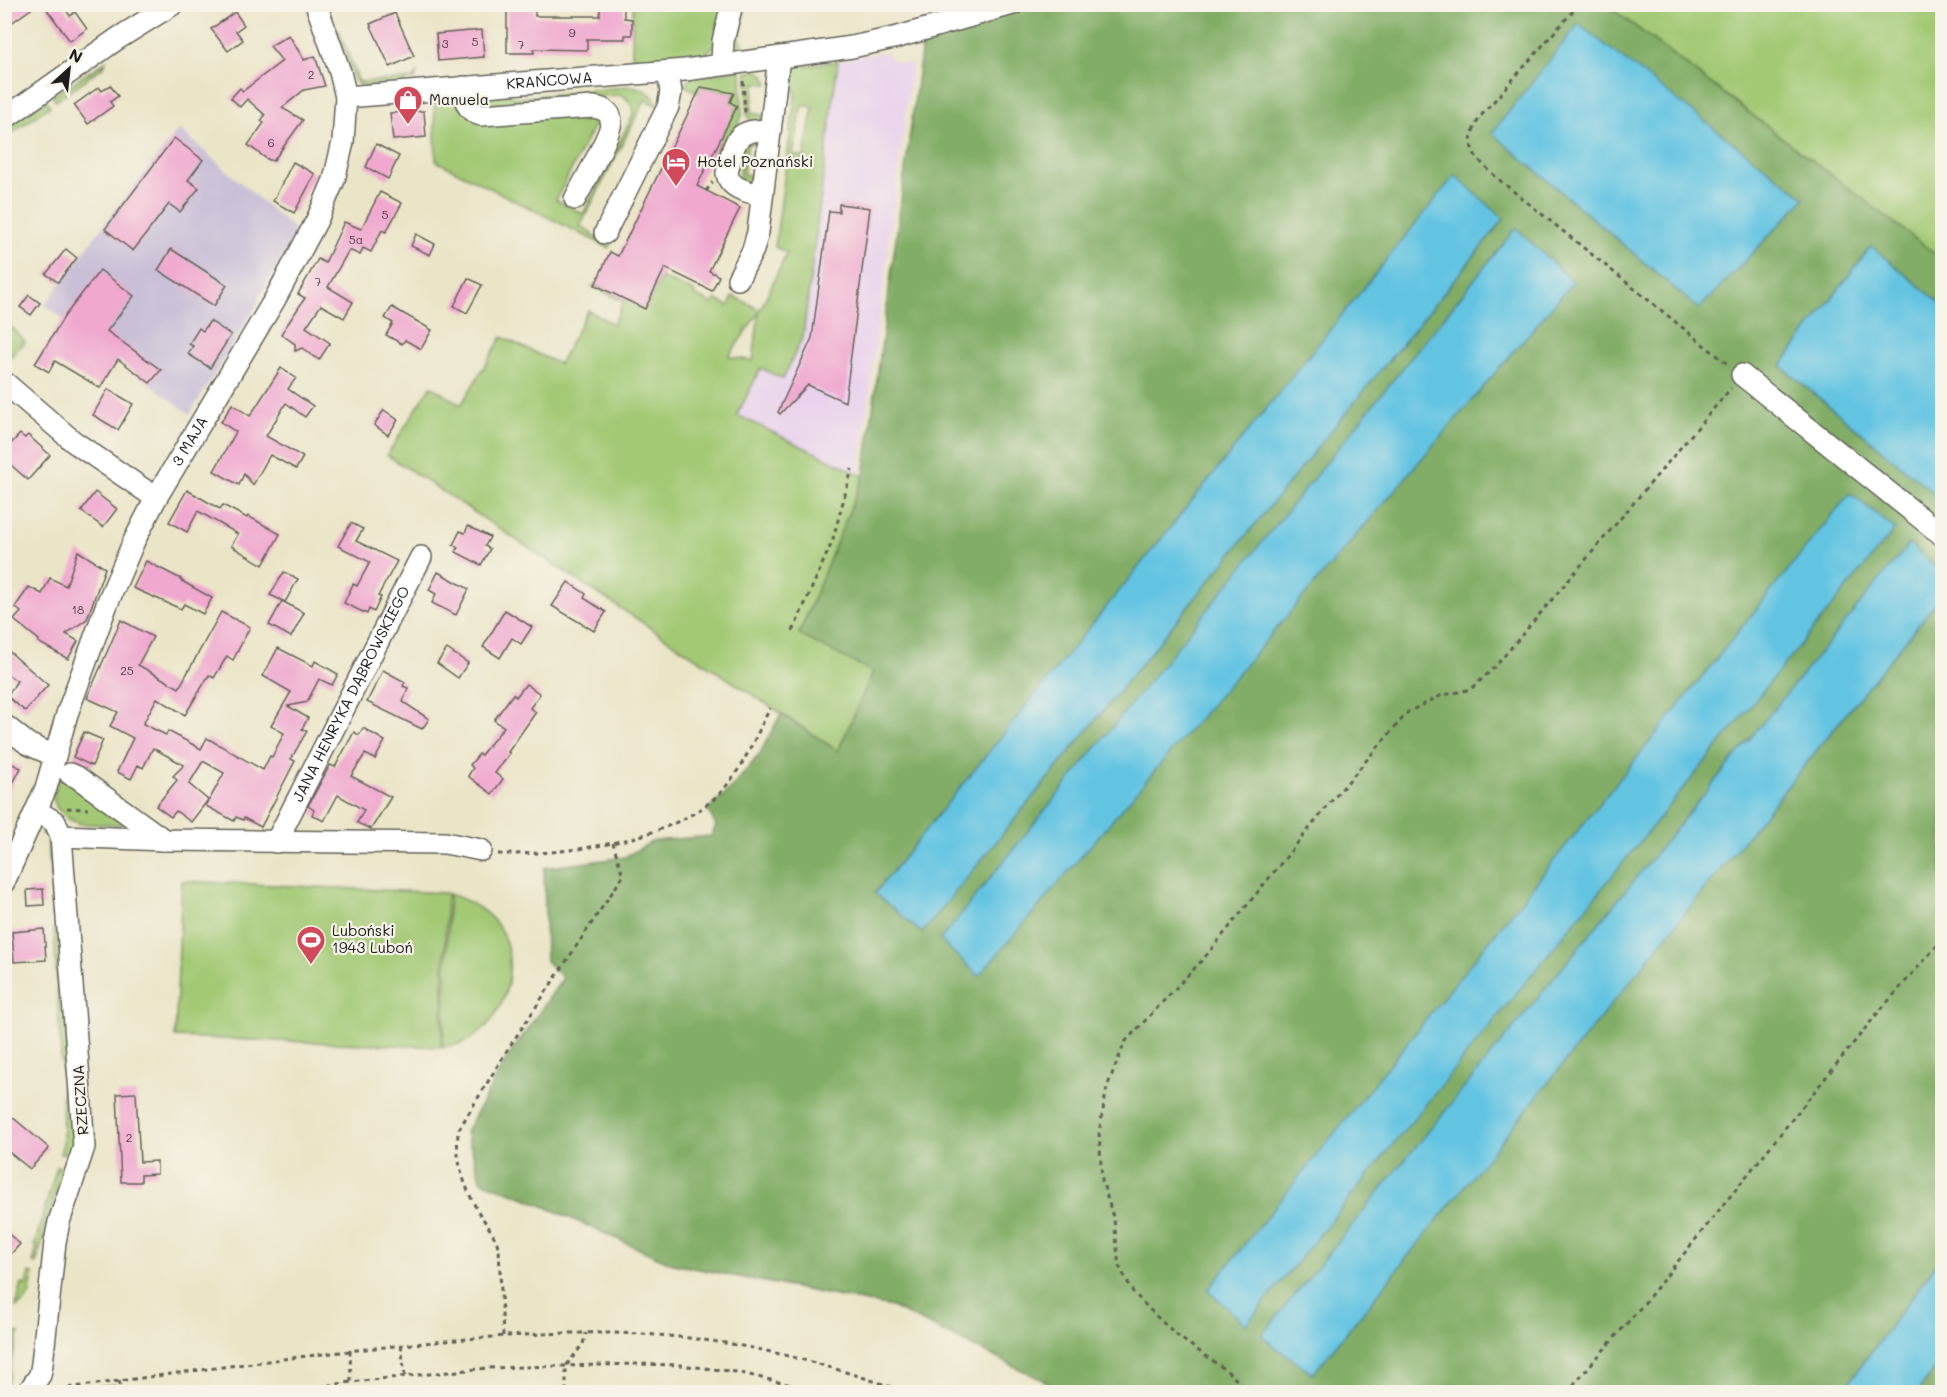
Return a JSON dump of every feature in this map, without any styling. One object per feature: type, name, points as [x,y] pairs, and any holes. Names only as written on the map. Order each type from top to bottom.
[{"type":"street","points":[[4,119],[117,39],[174,4]]},
{"type":"street","name":"3 MAJA","points":[[4,882],[46,788],[67,714],[107,604],[134,541],[156,498],[275,299],[324,206],[336,174],[344,142],[346,97],[340,72],[316,4]]},
{"type":"street","points":[[722,64],[723,41],[732,4]]},
{"type":"street","name":"KRAŃCOWA","points":[[346,97],[668,72],[839,49],[879,41],[1013,4]]},
{"type":"street","points":[[738,279],[756,241],[779,57]]},
{"type":"street","points":[[605,233],[669,107],[671,92],[668,72]]},
{"type":"street","points":[[464,87],[466,105],[481,115],[593,107],[609,114],[611,119],[609,132],[575,199]]},
{"type":"street","points":[[762,195],[731,183],[727,173],[737,143],[743,133],[753,130],[770,131]]},
{"type":"street","points":[[1742,375],[1942,535]]},
{"type":"street","points":[[4,382],[74,442],[156,498]]},
{"type":"street","name":"JANA HENRYKA DĄBROWSKIEGO","points":[[279,836],[421,557]]},
{"type":"street","points":[[4,725],[28,744],[55,756]]},
{"type":"street","points":[[70,774],[164,840]]},
{"type":"street","points":[[37,811],[55,822],[61,836],[164,840],[279,836],[445,843],[481,850]]},
{"type":"street","name":"RZECZNA","points":[[36,1391],[42,1364],[55,1242],[59,1222],[84,1147],[61,836]]},
{"type":"path","points":[[1250,1392],[1227,1371],[1179,1337],[1155,1315],[1132,1292],[1119,1266],[1114,1220],[1102,1180],[1099,1133],[1107,1087],[1125,1042],[1205,957],[1334,798],[1408,712],[1440,696],[1471,689],[1494,668],[1742,375],[1497,178],[1473,155],[1470,143],[1473,129],[1480,117],[1580,4]]},
{"type":"path","points":[[793,631],[832,542],[852,469]]},
{"type":"path","points":[[481,850],[501,854],[560,851],[613,843],[681,820],[713,800],[722,790],[739,767],[770,708]]},
{"type":"path","points":[[83,817],[91,803]]},
{"type":"path","points":[[63,808],[94,809]]},
{"type":"path","points":[[503,1336],[499,1250],[495,1238],[470,1194],[457,1154],[456,1141],[459,1129],[506,1052],[623,876],[613,843]]},
{"type":"path","points":[[1567,1392],[1642,1306],[1876,1015],[1942,940]]},
{"type":"path","points":[[36,1391],[350,1350],[503,1336],[586,1333],[668,1336],[737,1345],[820,1364],[906,1392]]},
{"type":"path","points":[[566,1392],[566,1366],[583,1344],[586,1333]]},
{"type":"path","points":[[401,1345],[405,1376]]},
{"type":"path","points":[[350,1350],[351,1382]]},
{"type":"path","points":[[284,1392],[351,1382],[487,1368],[680,1365],[737,1372],[820,1392]]},
{"type":"path","points":[[119,1381],[122,1392]]},
{"type":"shaded area","points":[[884,52],[894,62],[912,64],[859,473],[737,416],[761,368],[803,336],[838,61]]},
{"type":"shaded area","points":[[179,129],[296,231],[268,284],[258,297],[259,301],[190,414],[45,305],[102,227]]},
{"type":"green space","points":[[1940,4],[1942,6],[1942,259],[1607,5]]},
{"type":"green space","points":[[633,5],[727,5],[714,46],[700,60],[602,70],[602,65],[632,62]]},
{"type":"green space","points":[[736,5],[745,5],[740,38],[745,48],[774,48],[860,40],[740,52],[732,46]]},
{"type":"green space","points":[[1032,5],[1607,5],[1942,259],[1942,305],[1871,246],[1781,366],[1942,500],[1942,572],[1909,544],[1313,1373],[1942,595],[1942,1256],[1842,1392],[1067,1392],[892,1307],[673,1264],[530,1200],[481,1181],[466,1132],[504,1063],[563,978],[546,961],[544,868],[625,857],[653,841],[711,836],[716,826],[708,810],[733,786],[759,755],[781,714],[838,751],[873,672],[799,635],[864,475],[923,37]],"holes":[[[1504,219],[922,933],[875,893]]]},
{"type":"green space","points":[[339,30],[359,82],[412,79],[417,72],[415,79],[405,81],[402,87],[361,87],[350,70]]},
{"type":"green space","points":[[106,61],[104,66],[56,101],[52,96]]},
{"type":"green space","points":[[838,61],[803,336],[783,379],[761,368],[737,415],[864,476],[799,634],[874,672],[838,751],[387,455],[431,386],[461,405],[502,337],[559,364],[588,310],[613,324],[624,302],[592,286],[595,285],[645,309],[661,277],[695,292],[694,295],[713,304],[715,299],[729,306],[733,296],[760,310],[787,253],[775,247],[796,90],[783,88],[791,68]],"holes":[[[802,105],[813,107],[804,157],[793,155]],[[759,312],[753,361],[730,357],[729,356]]]},
{"type":"green space","points":[[741,69],[742,116],[721,158],[713,154],[736,106],[730,102],[734,94],[702,87],[698,93],[685,86],[690,78]]},
{"type":"green space","points":[[757,70],[764,75],[768,84],[755,83],[751,113],[764,115],[761,121],[751,122],[747,114],[747,72]]},
{"type":"green space","points":[[630,86],[647,92],[658,106],[645,100],[580,226],[611,244],[609,248],[436,161],[434,98],[458,96],[459,107],[589,116],[595,120],[594,125],[556,200],[583,214],[633,115],[628,100],[619,95],[480,106],[473,95],[502,93],[518,98]]},
{"type":"green space","points":[[46,100],[50,106],[5,138],[4,130]]},
{"type":"green space","points":[[759,141],[759,145],[748,143],[743,174],[755,176],[752,183],[740,180],[744,142]]},
{"type":"green space","points":[[5,320],[25,342],[5,362]]},
{"type":"green space","points":[[63,763],[65,779],[124,825],[81,824],[69,819],[57,808],[53,798]]},
{"type":"green space","points":[[41,833],[50,835],[51,859],[55,859],[59,916],[53,917],[48,836]]},
{"type":"green space","name":"Luboński 1943 Luboń","points":[[182,881],[447,893],[441,1047],[175,1037]]},
{"type":"green space","points":[[449,894],[476,906],[493,920],[506,944],[509,963],[508,983],[502,1002],[492,1019],[479,1033],[462,1043],[443,1047]]},
{"type":"green space","points":[[54,930],[60,930],[74,1146],[69,1154],[60,1154],[63,1143],[62,1075]]},
{"type":"green space","points":[[57,1166],[63,1169],[36,1264],[33,1263],[37,1247],[34,1246]]},
{"type":"green space","points":[[29,1273],[33,1274],[28,1298],[16,1307],[22,1284],[26,1285]]},
{"type":"green space","points":[[10,1331],[19,1333],[5,1387],[5,1356]]},
{"type":"green space","points":[[1942,1359],[1942,1389],[1940,1392],[1918,1392]]},
{"type":"green space","points":[[115,1384],[118,1392],[63,1392]]},
{"type":"water","points":[[1578,24],[1805,198],[1699,309],[1492,133]]},
{"type":"water","points":[[1455,175],[1504,219],[922,933],[875,893]]},
{"type":"water","points":[[1516,228],[1573,282],[979,976],[940,940]]},
{"type":"water","points":[[1871,246],[1942,305],[1942,500],[1781,366]]},
{"type":"water","points":[[1850,493],[1895,529],[1246,1325],[1208,1290]]},
{"type":"water","points":[[1909,544],[1942,572],[1942,595],[1313,1374],[1261,1336]]},
{"type":"water","points":[[1942,1256],[1942,1359],[1918,1392],[1842,1392]]},
{"type":"building","points":[[4,4],[38,4],[4,28]]},
{"type":"building","points":[[43,4],[62,4],[70,16],[75,12],[87,29],[70,41]]},
{"type":"building","points":[[600,6],[624,6],[624,18],[632,19],[632,35],[625,35],[625,39],[587,39],[587,50],[534,49],[534,53],[507,53],[507,9],[535,9],[535,16],[600,16]]},
{"type":"building","points":[[235,12],[244,25],[236,31],[243,40],[228,51],[211,29]]},
{"type":"building","points":[[395,13],[414,56],[390,67],[370,24]]},
{"type":"building","points":[[482,30],[484,57],[438,61],[436,34]]},
{"type":"building","points":[[289,35],[304,60],[315,56],[325,86],[304,90],[282,108],[303,120],[273,161],[248,145],[264,123],[261,121],[265,115],[247,99],[240,107],[231,98],[240,88],[243,91],[282,61],[270,46]]},
{"type":"building","points":[[110,85],[118,96],[110,102],[113,106],[88,124],[74,105],[99,87],[102,91]]},
{"type":"building","name":"Hotel Poznański","points":[[701,87],[734,93],[730,102],[737,106],[697,186],[740,208],[709,271],[719,276],[712,291],[665,268],[645,309],[595,285],[610,252],[618,256]]},
{"type":"building","name":"Manuela","points":[[424,111],[426,137],[393,140],[390,113]]},
{"type":"building","points":[[174,138],[203,160],[188,180],[199,188],[180,212],[169,204],[133,251],[105,229]]},
{"type":"building","points":[[376,144],[399,156],[388,179],[366,167]]},
{"type":"building","points":[[293,162],[315,174],[294,213],[273,201]]},
{"type":"building","points":[[380,192],[402,203],[386,232],[382,230],[371,252],[363,248],[360,255],[349,250],[328,287],[353,302],[344,318],[321,305],[306,327],[330,343],[319,360],[302,348],[295,351],[295,344],[281,334],[305,298],[298,294],[318,259],[325,263],[344,222],[361,229]]},
{"type":"building","points":[[839,204],[870,208],[845,402],[808,385],[780,414],[778,412],[812,338],[829,211],[839,212]]},
{"type":"building","points":[[416,234],[435,244],[430,255],[411,246]]},
{"type":"building","points":[[66,249],[77,258],[58,282],[46,274]]},
{"type":"building","points":[[171,249],[227,285],[214,306],[158,270]]},
{"type":"building","points":[[100,270],[134,296],[107,331],[161,370],[150,383],[118,359],[100,388],[55,361],[49,372],[35,364],[64,317]]},
{"type":"building","points":[[468,278],[482,285],[467,313],[454,306]]},
{"type":"building","points":[[29,295],[40,303],[31,315],[20,307]]},
{"type":"building","points":[[392,307],[432,330],[421,349],[405,340],[402,344],[386,335],[393,323],[385,318]]},
{"type":"building","points":[[210,321],[231,335],[210,368],[188,354],[193,346],[189,344],[199,328],[203,331]]},
{"type":"building","points":[[281,368],[296,378],[288,389],[313,406],[305,417],[286,403],[266,436],[303,457],[296,469],[270,455],[253,485],[244,474],[239,485],[214,471],[236,432],[221,422],[232,404],[250,416]]},
{"type":"building","points":[[108,389],[133,404],[118,430],[93,415]]},
{"type":"building","points":[[384,410],[398,420],[388,435],[374,425]]},
{"type":"building","points":[[20,434],[25,438],[28,435],[50,455],[28,480],[4,459],[4,451]]},
{"type":"building","points":[[187,490],[220,509],[223,505],[280,534],[263,565],[231,546],[238,534],[198,511],[187,532],[169,522]]},
{"type":"building","points":[[95,492],[117,509],[103,527],[81,511]]},
{"type":"building","points":[[351,523],[363,529],[356,541],[397,561],[378,596],[381,597],[374,612],[369,609],[367,614],[344,603],[353,584],[357,586],[370,562],[338,546]]},
{"type":"building","points":[[468,526],[490,537],[485,546],[490,549],[481,565],[456,552],[458,547],[453,545],[460,531],[465,533]]},
{"type":"building","points":[[78,551],[105,568],[87,619],[66,634],[78,641],[68,659],[38,642],[39,640],[14,620],[21,612],[15,607],[29,587],[42,594],[50,578],[66,586]]},
{"type":"building","points":[[146,561],[212,598],[203,614],[184,604],[181,609],[133,588]]},
{"type":"building","points":[[284,572],[298,579],[285,602],[270,595]]},
{"type":"building","points":[[438,572],[469,589],[456,615],[432,603],[436,594],[429,590]]},
{"type":"building","points":[[568,582],[586,594],[584,598],[606,612],[594,631],[552,606]]},
{"type":"building","points":[[282,601],[304,613],[291,637],[269,625]]},
{"type":"building","points":[[505,610],[532,627],[521,644],[512,638],[500,658],[483,647]]},
{"type":"building","points":[[221,612],[250,627],[233,660],[227,656],[214,678],[209,675],[185,715],[157,698],[143,724],[166,735],[168,731],[201,749],[207,738],[263,770],[284,733],[271,726],[291,692],[263,676],[278,648],[313,666],[315,661],[338,674],[332,685],[319,679],[307,702],[288,706],[308,718],[302,729],[307,731],[291,759],[295,761],[261,827],[244,818],[243,820],[236,817],[234,821],[206,806],[224,773],[203,761],[189,784],[208,800],[191,822],[176,811],[171,817],[156,806],[177,780],[173,776],[184,765],[153,748],[143,768],[138,765],[131,779],[117,772],[133,738],[110,726],[118,712],[87,698],[121,620],[153,637],[138,665],[179,688]]},
{"type":"building","points":[[4,647],[48,685],[25,711],[7,696],[17,681],[4,672]]},
{"type":"building","points":[[447,649],[468,663],[458,678],[437,663]]},
{"type":"building","points":[[383,670],[405,682],[403,686],[408,688],[403,702],[429,719],[422,729],[367,702]]},
{"type":"building","points":[[526,684],[540,694],[530,708],[536,712],[495,773],[503,779],[492,794],[468,776],[473,768],[470,765],[504,727],[494,720],[513,694],[516,697]]},
{"type":"building","points":[[363,728],[385,741],[375,759],[365,754],[351,776],[391,797],[371,829],[357,823],[364,810],[338,795],[324,821],[312,815],[314,810],[308,806],[330,765],[335,767],[354,732],[359,735]]},
{"type":"building","points":[[84,732],[103,740],[92,766],[73,757]]},
{"type":"building","points":[[4,760],[21,768],[4,800]]},
{"type":"building","points":[[43,889],[44,905],[28,906],[27,890]]},
{"type":"building","points":[[44,929],[46,960],[14,962],[12,932]]},
{"type":"building","points":[[136,1093],[140,1162],[157,1161],[157,1174],[141,1175],[141,1182],[121,1182],[117,1094]]},
{"type":"building","points":[[4,1110],[49,1148],[30,1169],[4,1148]]},
{"type":"building","points":[[4,1230],[20,1244],[4,1262]]},
{"type":"place","name":"Manuela","points":[[408,126]]},
{"type":"place","name":"Hotel Poznański","points":[[676,188]]},
{"type":"place","name":"Luboński 1943 Luboń","points":[[311,966]]}]
